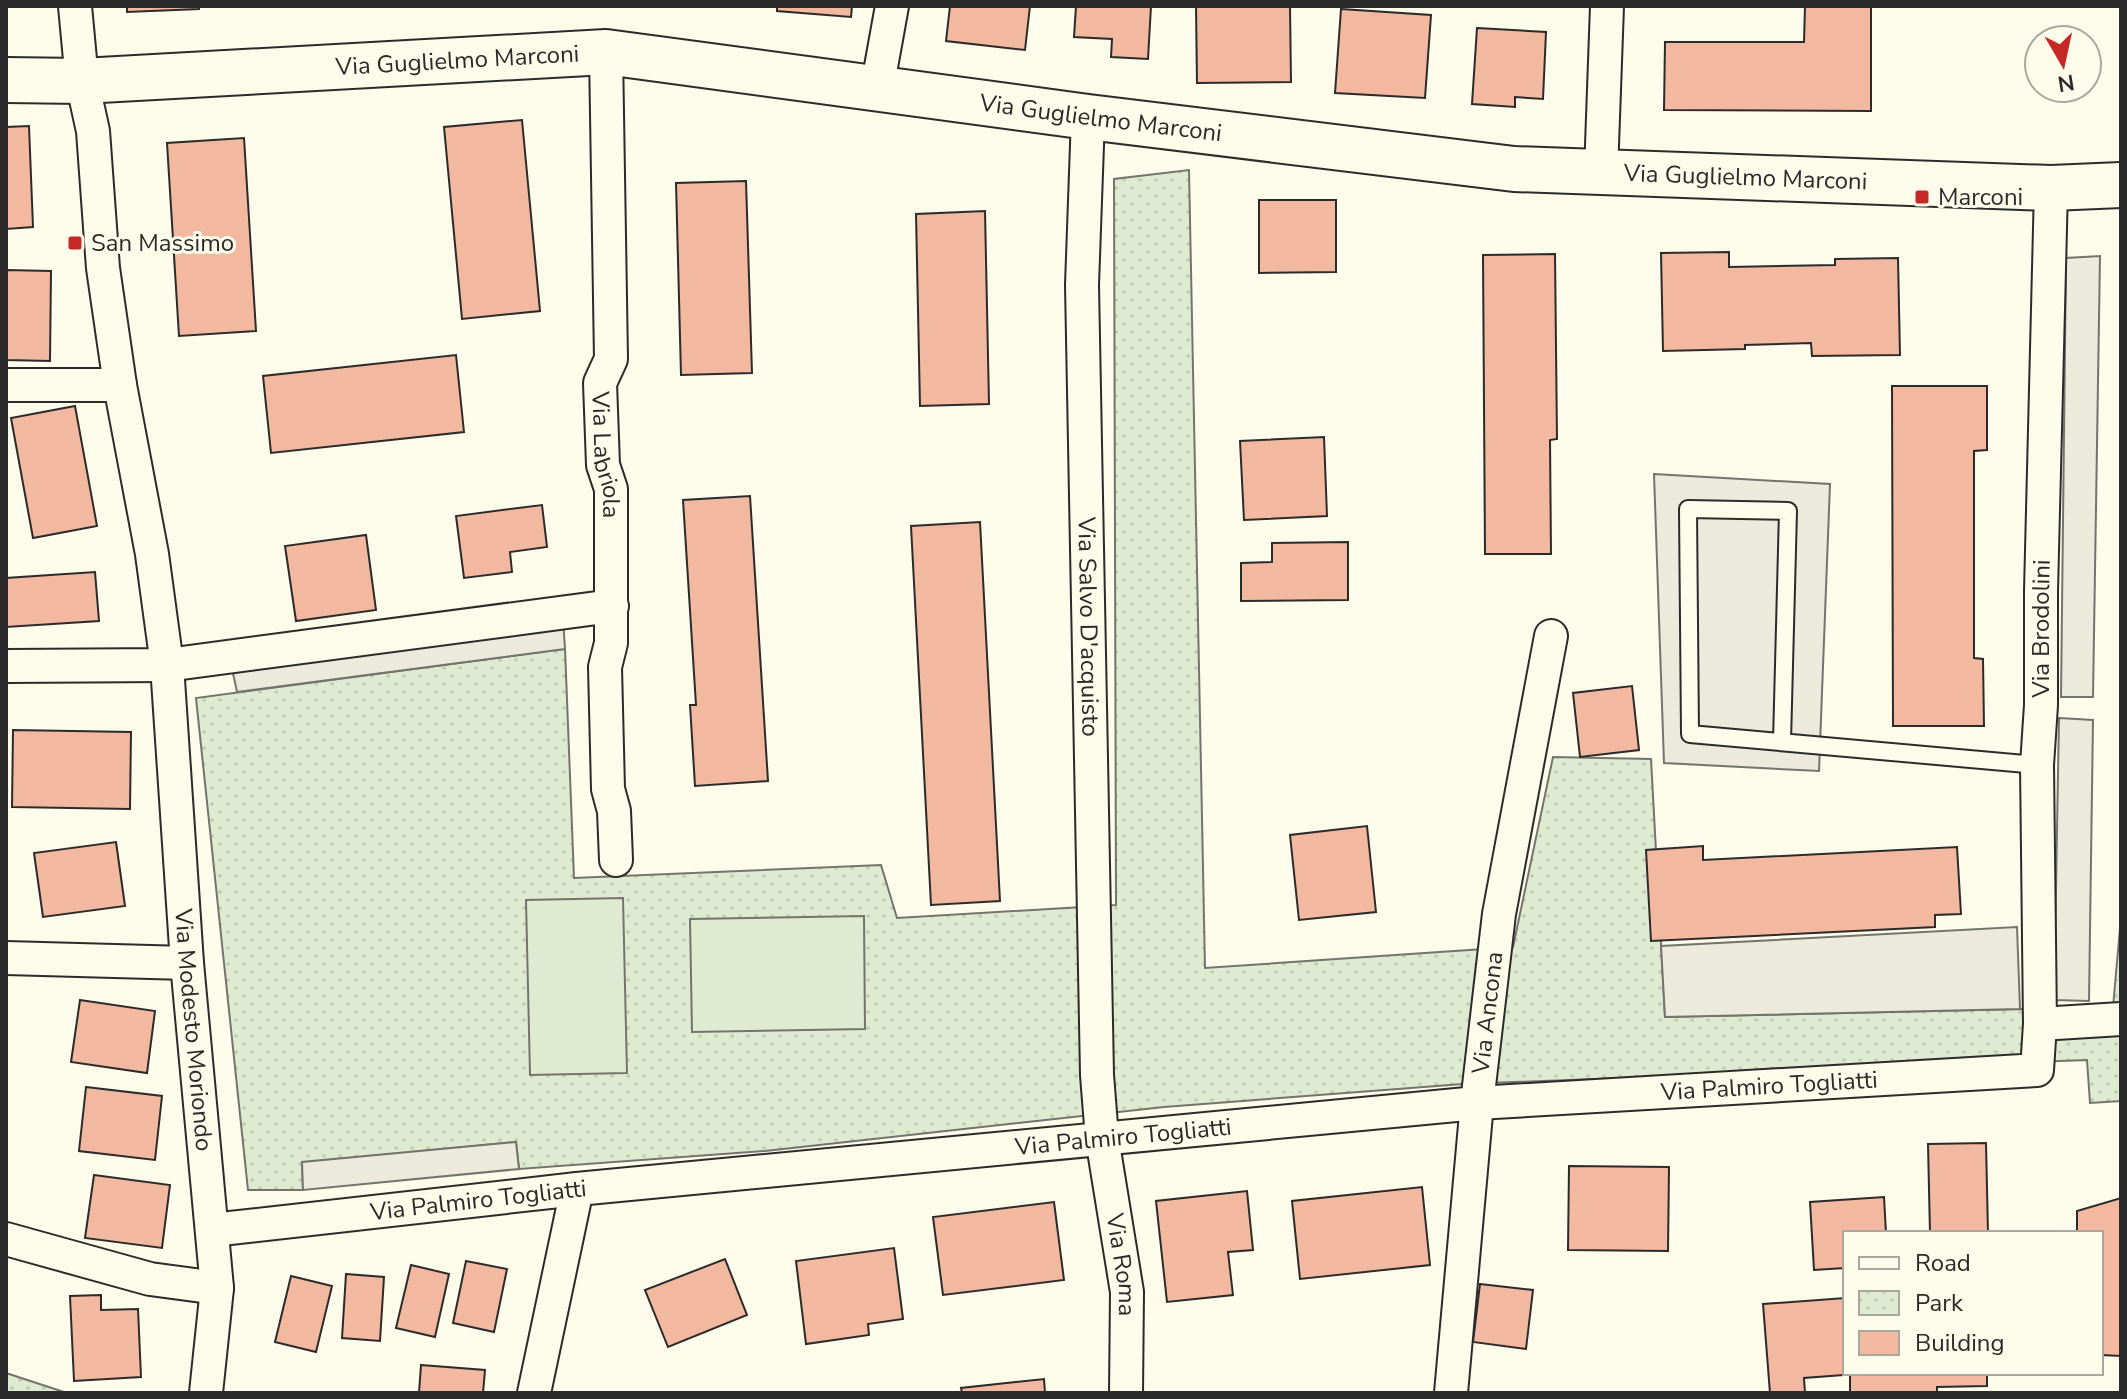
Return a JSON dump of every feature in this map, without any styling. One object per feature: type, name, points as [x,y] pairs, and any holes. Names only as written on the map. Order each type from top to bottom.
[{"type":"street","name":"Via Modesto Moriondo","points":[[75,6],[82,81],[93,131],[103,268],[120,385],[152,554],[167,665],[187,963],[217,1288],[206,1393]]},
{"type":"street","points":[[877,89],[892,6]]},
{"type":"street","points":[[1601,173],[1607,6]]},
{"type":"street","name":"Via Guglielmo Marconi","points":[[6,80],[82,81],[606,52],[1088,117],[1514,169],[2051,188],[2121,185]]},
{"type":"street","name":"Via Labriola","points":[[606,52],[611,359],[600,383],[603,465],[611,489],[611,643],[605,682],[608,789],[614,811],[616,860]]},
{"type":"street","name":"Via Salvo D'acquisto","points":[[1088,117],[1082,285],[1097,1075],[1102,1138]]},
{"type":"street","name":"Via Brodolini","points":[[2037,1070],[2040,1024],[2037,765],[2041,705],[2051,188]]},
{"type":"street","points":[[6,385],[120,385]]},
{"type":"street","points":[[6,666],[167,665],[612,606]]},
{"type":"street","name":"Via Ancona","points":[[1451,1393],[1477,1103],[1499,914],[1551,636]]},
{"type":"street","points":[[6,958],[187,963]]},
{"type":"street","points":[[2040,1024],[2121,1019]]},
{"type":"street","name":"Via Palmiro Togliatti","points":[[212,1230],[577,1189],[1477,1103],[2037,1070]]},
{"type":"street","name":"Via Roma","points":[[1102,1138],[1127,1292],[1126,1393]]},
{"type":"street","points":[[534,1393],[577,1189]]},
{"type":"street","points":[[6,1239],[150,1279],[217,1288]]},
{"type":"lane","points":[[1782,742],[1788,511],[1688,509],[1690,734],[2037,765]]},
{"type":"green space","points":[[1189,170],[1205,968],[1513,947],[1553,757],[1651,759],[1665,1017],[2113,1007],[2121,917],[2121,1101],[2090,1103],[2087,1060],[1463,1084],[1164,1107],[765,1151],[519,1169],[516,1142],[302,1163],[303,1190],[248,1190],[196,698],[565,649],[574,878],[881,865],[897,918],[1116,905],[1114,179]]},
{"type":"green space","points":[[623,898],[627,1073],[530,1075],[526,900]]},
{"type":"green space","points":[[864,916],[865,1029],[692,1032],[690,919]]},
{"type":"green space","points":[[6,1373],[67,1393],[6,1393]]},
{"type":"shaded area","points":[[2100,256],[2093,697],[2061,697],[2066,258]]},
{"type":"shaded area","points":[[1654,474],[1830,484],[1819,771],[1664,763]]},
{"type":"shaded area","points":[[563,619],[565,649],[237,692],[231,664]]},
{"type":"shaded area","points":[[2059,718],[2093,720],[2089,1001],[2054,1000]]},
{"type":"shaded area","points":[[2017,927],[2020,1009],[1665,1017],[1661,946]]},
{"type":"shaded area","points":[[516,1142],[519,1169],[303,1190],[302,1162]]},
{"type":"building","points":[[127,6],[199,6],[199,9],[127,12]]},
{"type":"building","points":[[777,6],[852,6],[851,17],[777,11]]},
{"type":"building","points":[[950,6],[1030,6],[1025,50],[946,41]]},
{"type":"building","points":[[1076,6],[1151,6],[1148,59],[1111,57],[1112,39],[1074,37]]},
{"type":"building","points":[[1196,6],[1290,6],[1291,82],[1197,83]]},
{"type":"building","points":[[1805,6],[1871,6],[1871,111],[1664,110],[1665,42],[1804,42]]},
{"type":"building","points":[[1341,9],[1431,15],[1425,98],[1335,93]]},
{"type":"building","points":[[1477,28],[1546,32],[1543,99],[1515,97],[1515,107],[1472,104]]},
{"type":"building","points":[[522,120],[540,311],[462,319],[444,127]]},
{"type":"building","points":[[29,126],[33,227],[6,229],[6,127]]},
{"type":"building","points":[[244,138],[256,331],[179,336],[167,143]]},
{"type":"building","points":[[746,181],[752,373],[681,375],[676,183]]},
{"type":"building","points":[[1259,200],[1336,200],[1336,272],[1259,273]]},
{"type":"building","points":[[985,211],[989,404],[920,406],[916,214]]},
{"type":"building","points":[[1729,252],[1729,267],[1835,265],[1835,259],[1898,258],[1900,355],[1812,356],[1811,343],[1745,345],[1745,349],[1663,351],[1661,253]]},
{"type":"building","points":[[1555,254],[1557,439],[1550,440],[1551,554],[1485,554],[1483,255]]},
{"type":"building","points":[[6,270],[51,271],[50,361],[6,360]]},
{"type":"building","points":[[456,355],[464,432],[271,453],[263,376]]},
{"type":"building","points":[[1892,386],[1987,386],[1987,450],[1974,451],[1974,658],[1983,659],[1984,726],[1893,726]]},
{"type":"building","points":[[75,406],[97,526],[33,538],[11,418]]},
{"type":"building","points":[[1324,437],[1327,516],[1244,520],[1240,441]]},
{"type":"building","points":[[750,496],[768,781],[695,786],[690,705],[696,705],[683,500]]},
{"type":"building","points":[[542,505],[547,547],[510,552],[512,572],[464,578],[456,516]]},
{"type":"building","points":[[980,522],[1000,901],[931,905],[911,526]]},
{"type":"building","points":[[366,535],[376,610],[296,621],[285,546]]},
{"type":"building","points":[[1348,542],[1348,600],[1241,601],[1241,563],[1272,562],[1272,543]]},
{"type":"building","points":[[95,572],[99,621],[6,627],[6,578]]},
{"type":"building","points":[[1632,686],[1639,750],[1580,757],[1573,693]]},
{"type":"building","points":[[13,730],[131,732],[130,809],[12,807]]},
{"type":"building","points":[[1367,826],[1376,912],[1299,920],[1290,835]]},
{"type":"building","points":[[116,842],[125,906],[43,917],[34,853]]},
{"type":"building","points":[[1703,846],[1703,860],[1957,847],[1961,914],[1935,915],[1935,927],[1651,941],[1646,850]]},
{"type":"building","points":[[80,1000],[155,1011],[147,1073],[71,1062]]},
{"type":"building","points":[[86,1087],[162,1096],[155,1160],[79,1151]]},
{"type":"building","points":[[1986,1143],[1988,1231],[1930,1231],[1928,1144]]},
{"type":"building","points":[[1569,1166],[1669,1167],[1668,1251],[1568,1250]]},
{"type":"building","points":[[94,1175],[170,1185],[162,1248],[85,1238]]},
{"type":"building","points":[[1422,1187],[1430,1265],[1300,1279],[1292,1201]]},
{"type":"building","points":[[1247,1191],[1253,1250],[1228,1252],[1233,1295],[1167,1302],[1156,1201]]},
{"type":"building","points":[[1884,1197],[1886,1231],[1843,1231],[1843,1268],[1814,1270],[1810,1202]]},
{"type":"building","points":[[2121,1198],[2121,1356],[2103,1355],[2103,1231],[2077,1231],[2077,1211]]},
{"type":"building","points":[[1054,1202],[1064,1280],[943,1295],[933,1217]]},
{"type":"building","points":[[894,1248],[903,1319],[868,1324],[869,1335],[806,1344],[796,1261]]},
{"type":"building","points":[[725,1259],[747,1315],[668,1347],[645,1290]]},
{"type":"building","points":[[466,1261],[507,1269],[494,1332],[453,1323]]},
{"type":"building","points":[[411,1265],[449,1274],[435,1337],[396,1328]]},
{"type":"building","points":[[346,1274],[384,1277],[380,1341],[342,1338]]},
{"type":"building","points":[[291,1276],[332,1286],[316,1352],[275,1342]]},
{"type":"building","points":[[1480,1284],[1533,1290],[1526,1349],[1473,1342]]},
{"type":"building","points":[[101,1295],[101,1310],[138,1309],[141,1377],[74,1381],[70,1296]]},
{"type":"building","points":[[1843,1298],[1844,1375],[1804,1378],[1805,1393],[1770,1393],[1763,1304]]},
{"type":"building","points":[[421,1365],[485,1370],[483,1393],[419,1393]]},
{"type":"building","points":[[1850,1375],[1987,1375],[1987,1386],[1937,1387],[1937,1393],[1850,1393]]},
{"type":"building","points":[[1044,1379],[1045,1393],[962,1393],[961,1388]]},
{"type":"place","name":"Marconi","points":[[1922,197]]},
{"type":"place","name":"San Massimo","points":[[75,243]]}]
